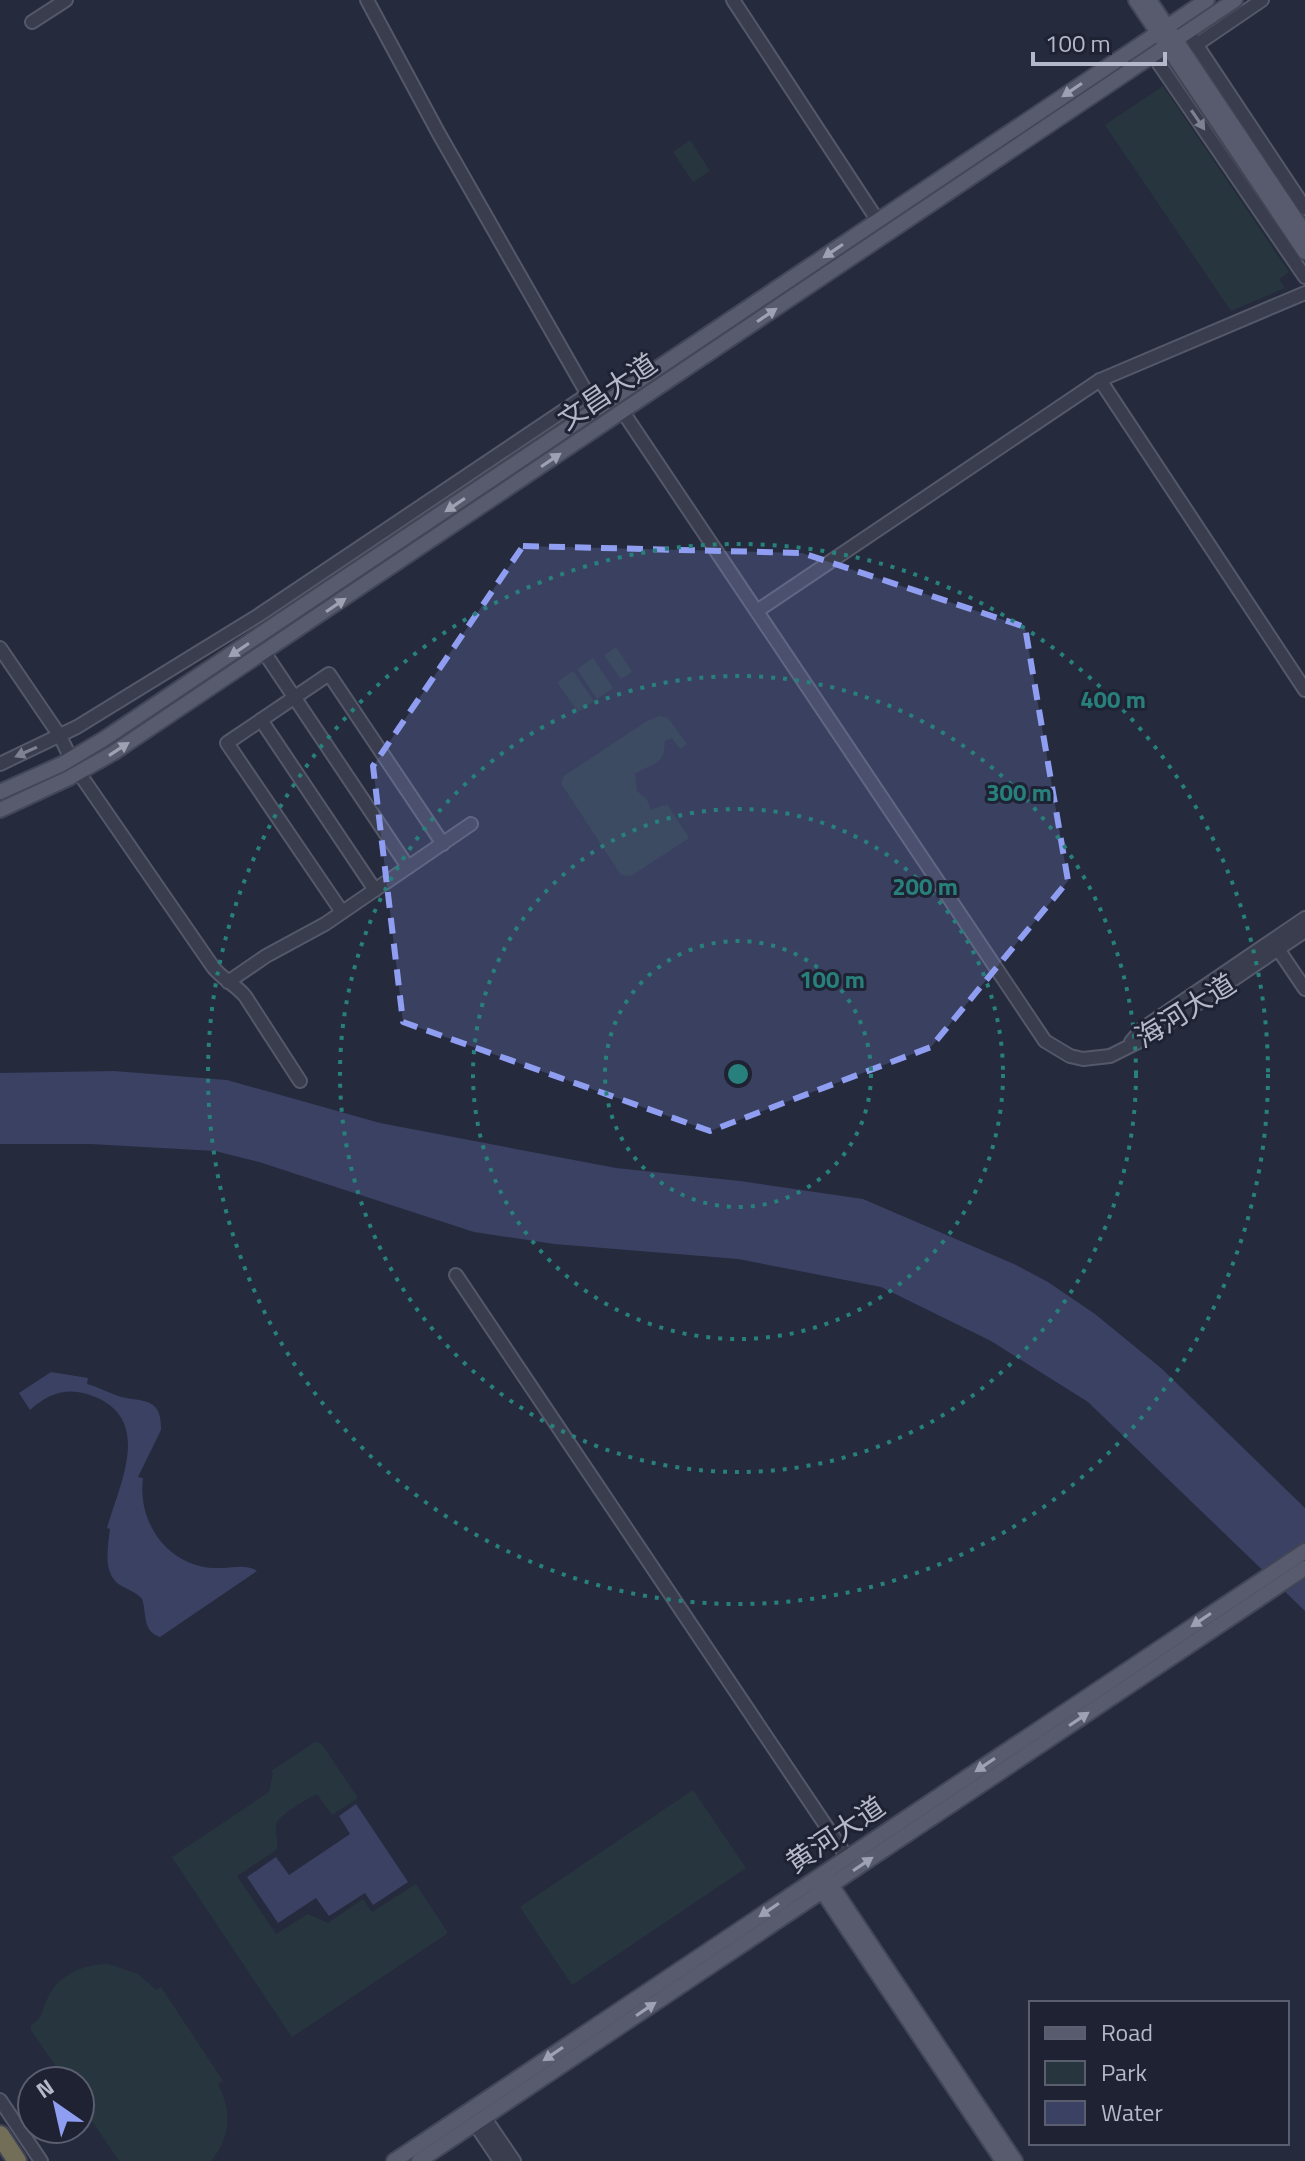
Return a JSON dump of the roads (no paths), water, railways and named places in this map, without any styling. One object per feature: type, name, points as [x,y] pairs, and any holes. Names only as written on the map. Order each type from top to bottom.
[{"type":"highway","points":[[0,2135],[17,2161]]},
{"type":"main road","points":[[1136,0],[1162,30],[1182,41],[1305,233]]},
{"type":"main road","points":[[1149,0],[1162,30]]},
{"type":"main road","name":"文昌大道","points":[[0,792],[71,759],[104,739],[1207,0]]},
{"type":"main road","name":"文昌大道","points":[[0,810],[79,773],[264,652],[1153,55],[1182,41],[1235,0]]},
{"type":"main road","points":[[1182,41],[1305,252]]},
{"type":"main road","name":"黄河大道","points":[[394,2161],[476,2114],[1270,1583],[1305,1551]]},
{"type":"main road","name":"黄河大道","points":[[823,1882],[847,1857],[1270,1583],[1305,1568]]},
{"type":"main road","points":[[823,1882],[1003,2161]]},
{"type":"main road","points":[[823,1882],[1015,2161]]},
{"type":"main road","name":"黄河大道","points":[[419,2161],[476,2114]]},
{"type":"street","points":[[32,22],[66,0]]},
{"type":"street","points":[[367,0],[439,134],[596,410]]},
{"type":"street","points":[[733,0],[878,221]]},
{"type":"street","points":[[1262,0],[1182,41],[1305,208]]},
{"type":"street","points":[[1153,55],[1305,277]]},
{"type":"street","points":[[757,611],[1100,380],[1305,293]]},
{"type":"street","points":[[1100,380],[1305,690]]},
{"type":"street","points":[[0,764],[60,736],[259,615],[587,395]]},
{"type":"street","points":[[623,412],[1045,1041],[1058,1050],[1083,1059],[1110,1056],[1126,1047]]},
{"type":"street","points":[[264,652],[408,867]]},
{"type":"street","points":[[2,655],[60,736],[71,759]]},
{"type":"street","points":[[342,912],[227,743],[294,697],[329,674],[443,844]]},
{"type":"street","points":[[261,720],[375,890]]},
{"type":"street","points":[[79,773],[213,967],[245,996],[300,1081]]},
{"type":"street","points":[[228,982],[342,912],[471,824]]},
{"type":"street","name":"海河大道","points":[[1126,1047],[1142,1029],[1305,918]]},
{"type":"street","name":"海河大道","points":[[1126,1047],[1148,1037],[1305,931]]},
{"type":"street","points":[[1278,949],[1305,989]]},
{"type":"street","points":[[456,1275],[847,1857]]},
{"type":"street","points":[[0,2100],[41,2161]]},
{"type":"street","points":[[476,2114],[500,2161]]},
{"type":"street","points":[[476,2114],[514,2161]]},
{"type":"water","points":[[114,1071],[227,1080],[380,1123],[616,1168],[740,1181],[863,1199],[1014,1264],[1048,1282],[1095,1314],[1161,1368],[1305,1508],[1305,1611],[1088,1402],[991,1341],[881,1287],[738,1259],[554,1244],[474,1232],[259,1162],[215,1151],[90,1144],[0,1144],[0,1073]]},
{"type":"water","points":[[51,1372],[88,1378],[87,1384],[154,1406],[158,1411],[161,1430],[138,1477],[143,1478],[145,1510],[159,1539],[183,1560],[198,1566],[242,1567],[257,1571],[160,1637],[150,1631],[142,1599],[114,1580],[108,1567],[110,1529],[107,1528],[128,1451],[127,1433],[121,1417],[108,1404],[87,1394],[71,1391],[49,1396],[30,1410],[19,1393]]},
{"type":"water","points":[[356,1804],[408,1882],[373,1905],[365,1893],[329,1916],[316,1898],[278,1923],[247,1877],[276,1857],[289,1875],[350,1834],[339,1816]]}]
